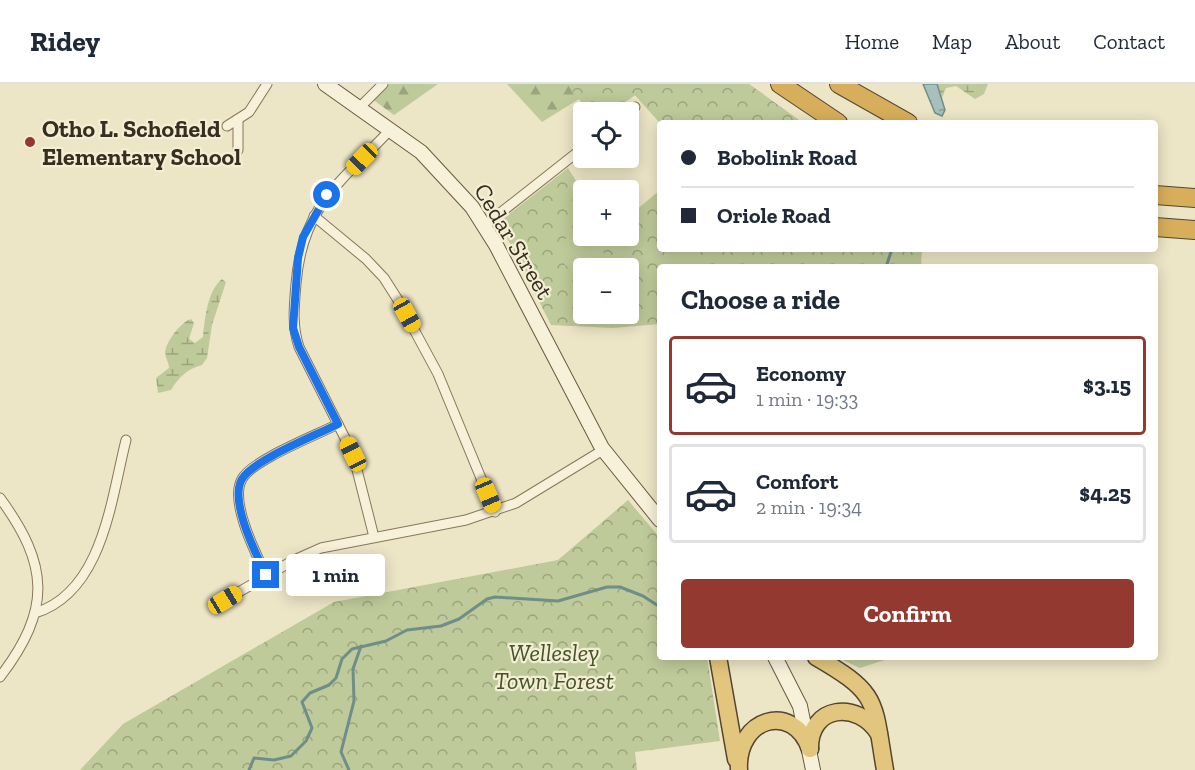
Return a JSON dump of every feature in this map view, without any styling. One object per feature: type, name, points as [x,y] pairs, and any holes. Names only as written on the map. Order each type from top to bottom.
[{"type":"highway","points":[[780,84],[834,120]]},
{"type":"highway","points":[[839,84],[903,120]]},
{"type":"highway","points":[[1158,195],[1195,198]]},
{"type":"highway","points":[[1158,227],[1195,230]]},
{"type":"highway","points":[[718,660],[732,747],[739,769]]},
{"type":"highway","points":[[821,660],[848,676],[867,693],[874,706],[885,770]]},
{"type":"highway","points":[[810,749],[811,736],[817,724],[828,715],[840,711],[854,712],[864,717],[879,734]]},
{"type":"highway","points":[[739,769],[739,752],[744,738],[763,723],[778,721],[790,725],[801,732],[810,749]]},
{"type":"main road","name":"Cedar Street","points":[[325,84],[391,129],[437,167],[457,188],[484,225],[603,450],[657,516]]},
{"type":"main road","points":[[777,660],[796,695],[813,770]]},
{"type":"street","points":[[227,126],[238,121],[252,108],[267,84]]},
{"type":"street","points":[[360,107],[383,84]]},
{"type":"street","points":[[238,121],[238,150]]},
{"type":"street","points":[[374,537],[353,454],[299,347],[293,328],[298,258],[303,237],[327,195],[391,129]]},
{"type":"street","points":[[484,225],[573,156]]},
{"type":"street","points":[[314,216],[366,259],[384,278],[398,300],[443,384],[495,512]]},
{"type":"street","points":[[266,575],[251,545],[241,509],[238,494],[242,478],[253,466],[338,424]]},
{"type":"street","points":[[35,613],[62,599],[80,582],[90,567],[100,539],[126,440]]},
{"type":"street","points":[[225,600],[266,575],[314,551],[495,512],[532,496],[603,450]]},
{"type":"street","points":[[0,498],[21,528],[35,561],[38,587],[35,613],[25,639],[0,676]]},
{"type":"green space","points":[[389,84],[438,84],[394,115],[372,99]]},
{"type":"green space","points":[[507,84],[749,84],[799,120],[657,120],[635,95],[625,102],[581,102],[579,99],[542,122]]},
{"type":"green space","points":[[567,84],[749,84],[799,120],[657,120],[635,95],[625,102],[581,102]]},
{"type":"green space","points":[[937,84],[988,84],[984,94],[975,99],[956,86],[946,88],[942,98]]},
{"type":"green space","points":[[568,168],[576,180],[573,180],[573,246],[639,246],[639,208],[657,193],[657,252],[922,252],[921,264],[657,264],[657,324],[613,328],[551,325],[499,222]]},
{"type":"green space","points":[[570,230],[573,233],[573,246],[602,246],[604,254],[602,258],[573,258],[573,270],[571,270],[564,264],[566,238],[564,234]]},
{"type":"green space","points":[[667,252],[699,252],[704,260],[698,264],[674,264]]},
{"type":"green space","points":[[222,279],[226,282],[212,325],[207,358],[202,365],[184,374],[171,390],[158,393],[156,378],[169,368],[165,354],[171,338],[183,324],[191,319],[194,323],[189,339],[195,343],[203,337],[210,298]]},
{"type":"green space","name":"Wellesley Town Forest","points":[[628,500],[657,534],[657,660],[707,660],[720,741],[635,752],[637,770],[80,770],[123,724],[334,602],[558,560]]},
{"type":"green space","points":[[843,660],[885,660],[860,668]]},
{"type":"water","points":[[923,84],[937,84],[945,110],[942,116],[935,113]]},
{"type":"waterway","points":[[887,264],[891,252]]},
{"type":"waterway","points":[[249,770],[254,758],[274,760],[291,756],[306,741],[312,728],[302,702],[310,693],[329,685],[336,678],[342,659],[352,649],[386,641],[407,630],[441,626],[459,619],[487,599],[495,597],[558,601],[607,587],[620,587],[643,596],[657,605]]},
{"type":"waterway","points":[[349,770],[341,752],[354,701],[353,669],[361,646]]},
{"type":"place","name":"Otho L. Schofield Elementary School","points":[[30,142]]},
{"type":"route","points":[[266,575],[251,545],[241,509],[238,489],[242,478],[253,466],[338,424],[299,347],[293,328],[298,258],[303,237],[327,195]]}]
